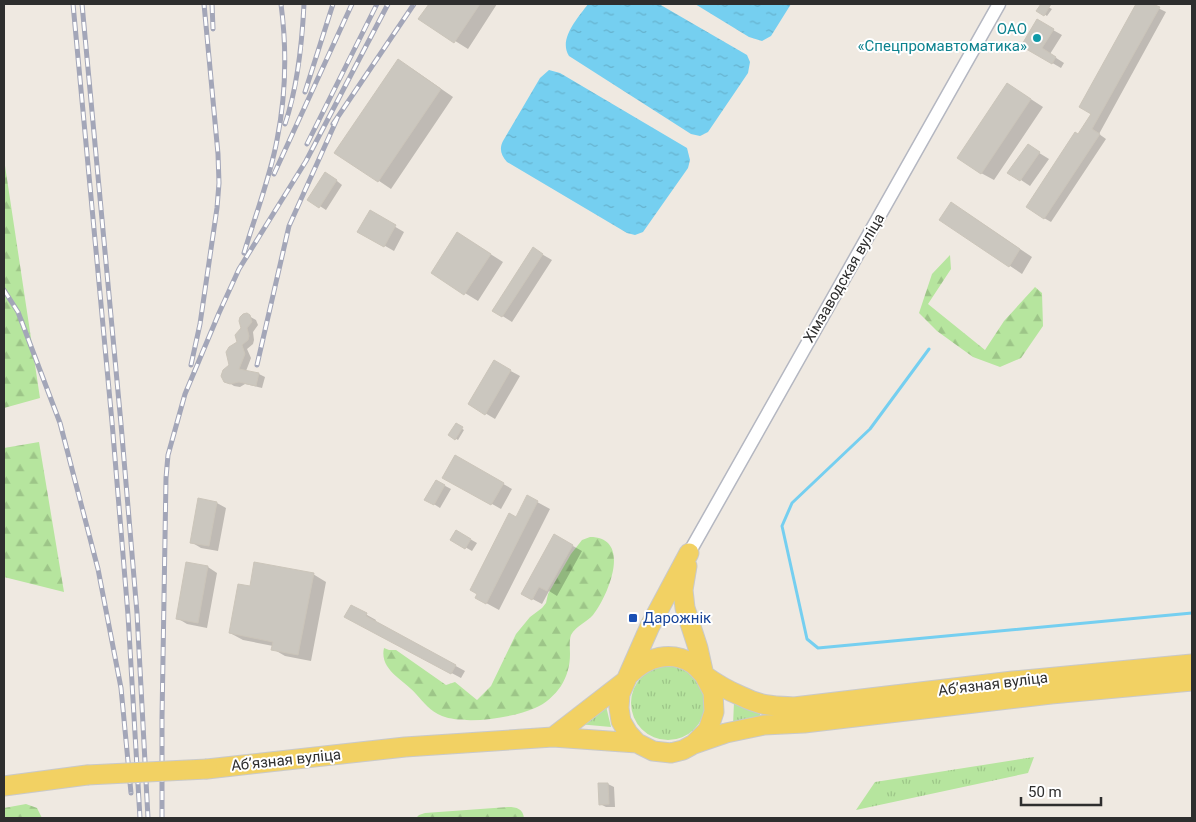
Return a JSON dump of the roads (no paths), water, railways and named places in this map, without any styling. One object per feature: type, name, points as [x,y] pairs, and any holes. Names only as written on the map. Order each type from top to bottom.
[{"type":"main road","points":[[690,553],[683,590],[685,608],[704,674],[713,692],[714,712],[708,730],[694,744],[683,750],[671,753],[653,751],[637,743],[621,721],[619,708],[620,694],[650,626],[690,553]]},
{"type":"main road","points":[[553,737],[627,678],[639,665],[652,658],[666,656],[681,658],[694,665],[704,674]]},
{"type":"main road","name":"Абʼязная вуліца","points":[[704,674],[740,696],[762,705],[794,707],[1013,681],[1192,664]]},
{"type":"main road","name":"Абʼязная вуліца","points":[[694,744],[726,733],[764,725],[804,723],[1051,694],[1192,681]]},
{"type":"main road","name":"Абʼязная вуліца","points":[[9,783],[87,775],[207,769],[405,747],[553,737],[637,743]]},
{"type":"street","name":"Хімзаводская вуліца","points":[[690,553],[999,4]]},
{"type":"water","points":[[588,4],[659,4],[747,55],[750,62],[748,73],[708,132],[700,136],[691,134],[569,56],[566,49],[568,36]]},
{"type":"water","points":[[695,4],[791,4],[771,36],[762,41],[749,37]]},
{"type":"water","points":[[549,70],[560,73],[687,148],[690,160],[688,168],[643,232],[635,235],[627,233],[507,162],[503,157],[501,149],[503,141],[540,78]]},
{"type":"waterway","points":[[929,349],[870,429],[792,503],[782,526],[807,639],[818,648],[1192,613]]},
{"type":"railway","points":[[73,4],[128,615],[140,818]]},
{"type":"railway","points":[[82,4],[137,613],[148,818]]},
{"type":"railway","points":[[191,365],[200,324],[219,183],[204,4]]},
{"type":"railway","points":[[212,4],[213,29]]},
{"type":"railway","points":[[244,253],[274,154],[280,123],[285,72],[281,4]]},
{"type":"railway","points":[[285,124],[299,65],[304,4]]},
{"type":"railway","points":[[305,92],[333,4]]},
{"type":"railway","points":[[274,174],[352,4]]},
{"type":"railway","points":[[307,144],[377,4]]},
{"type":"railway","points":[[162,818],[162,718],[168,455],[185,394],[239,269],[306,161],[388,4]]},
{"type":"railway","points":[[333,124],[414,4]]},
{"type":"railway","points":[[257,365],[289,226],[337,119]]},
{"type":"railway","points":[[4,290],[18,312],[60,423],[98,569],[121,688],[131,793]]},
{"type":"place","name":"ОАО «Спецпромавтоматика»","points":[[1037,38]]},
{"type":"place","name":"Дарожнік","points":[[633,618]]}]
